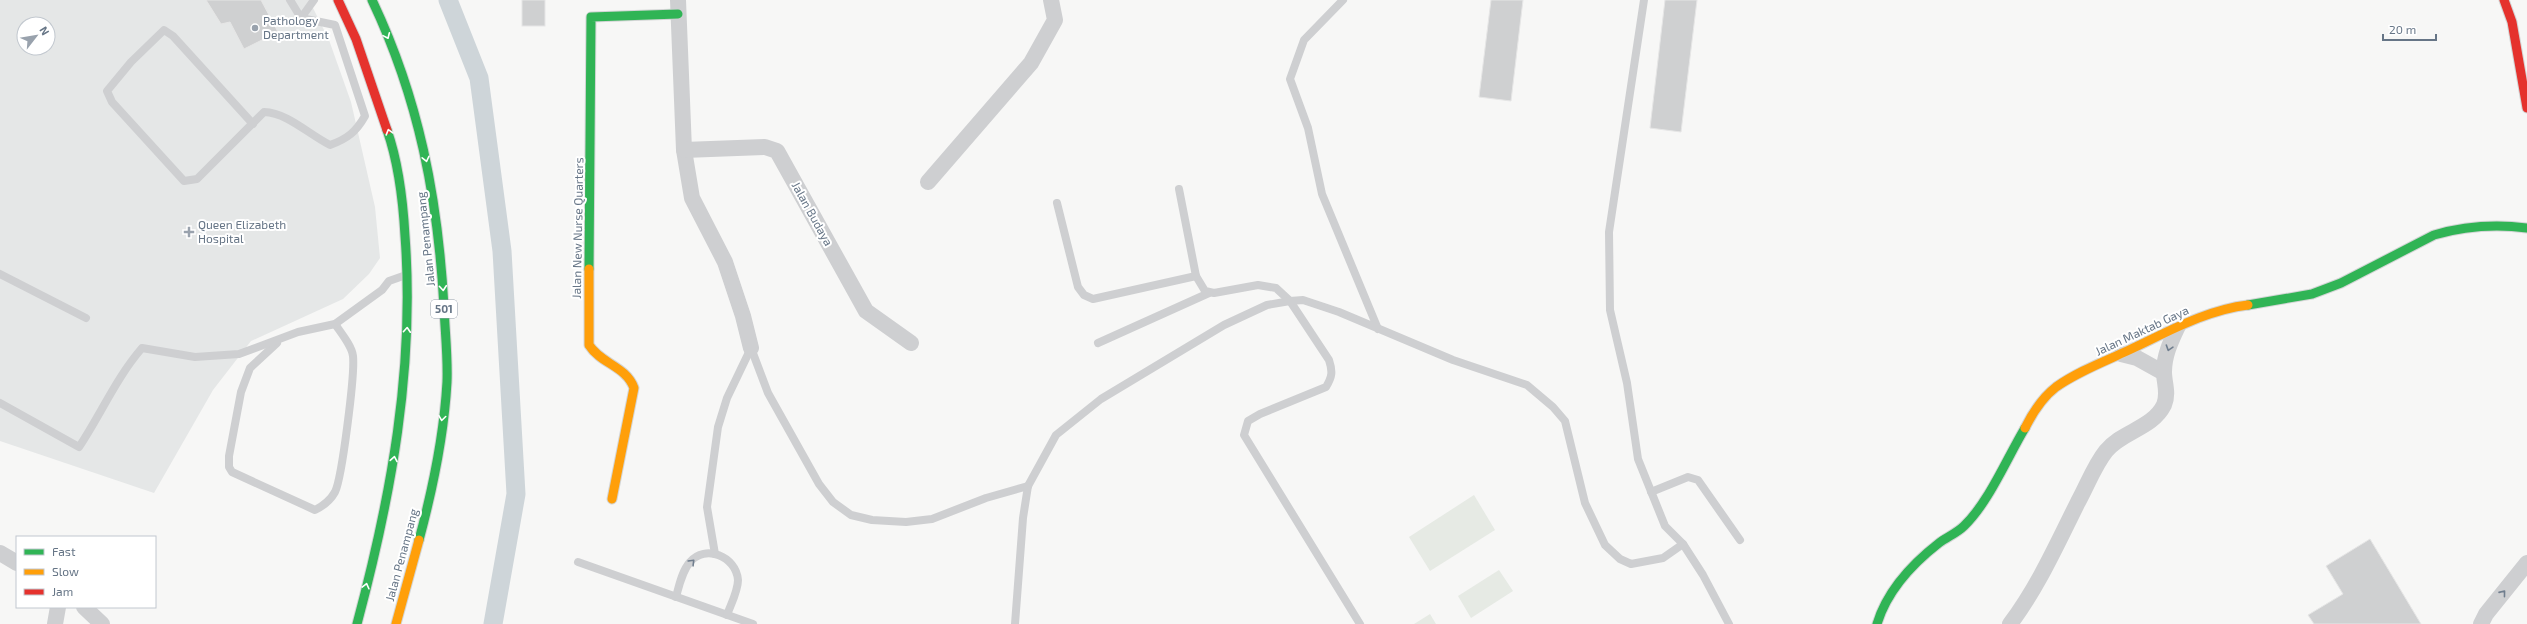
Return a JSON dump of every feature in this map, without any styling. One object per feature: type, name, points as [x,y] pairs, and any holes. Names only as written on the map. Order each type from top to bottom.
[{"type":"street","name":"Jalan Penampang","points":[[338,0],[356,38],[381,104],[402,190],[408,274],[408,327],[396,444],[380,537],[356,624]]},
{"type":"street","name":"Jalan Penampang","points":[[372,0],[398,60],[417,119],[432,185],[444,292],[447,382],[434,478],[396,624]]},
{"type":"street","points":[[928,182],[1030,63],[1055,20],[1051,0]]},
{"type":"street","points":[[2504,0],[2512,22],[2527,108]]},
{"type":"street","points":[[678,7],[684,150],[692,198],[726,262],[740,303],[751,348]]},
{"type":"street","name":"Jalan New Nurse Quarters","points":[[612,499],[634,388],[628,374],[599,360],[588,345],[591,17],[678,7]]},
{"type":"street","name":"Jalan Budaya","points":[[684,150],[765,147],[777,151],[866,311],[911,343]]},
{"type":"street","points":[[402,190],[413,180],[426,178],[432,185]]},
{"type":"street","name":"Jalan Maktab Gaya","points":[[1877,624],[1882,608],[1904,575],[1939,544],[1964,527],[1982,505],[2008,454],[2043,400],[2056,387],[2178,326],[2223,308],[2280,301],[2312,294],[2342,283],[2434,235],[2450,230],[2474,226],[2527,228]]},
{"type":"street","points":[[2010,624],[2043,572],[2104,453],[2122,436],[2144,426],[2156,417],[2164,404],[2167,393],[2164,372],[2168,348],[2178,326]]},
{"type":"street","points":[[2121,354],[2137,358],[2164,372]]},
{"type":"street","points":[[0,553],[16,562]]},
{"type":"street","points":[[2481,624],[2486,614],[2527,563]]},
{"type":"street","points":[[55,624],[58,608]]},
{"type":"street","points":[[85,608],[102,624]]},
{"type":"lane","points":[[253,124],[173,36],[164,30],[131,62],[107,91],[112,102],[184,181],[197,180],[253,124],[264,112],[278,113],[311,136],[330,145],[344,140],[357,130],[365,116],[334,25],[301,18],[290,0]]},
{"type":"lane","points":[[301,18],[314,0]]},
{"type":"lane","points":[[1343,0],[1304,40],[1290,79],[1308,128],[1322,194],[1378,329]]},
{"type":"lane","points":[[1644,0],[1609,232],[1610,310],[1627,383],[1638,459],[1665,526],[1682,544],[1703,575],[1730,624]]},
{"type":"lane","points":[[1179,189],[1196,276],[1205,291],[1209,293]]},
{"type":"lane","points":[[1057,203],[1078,287],[1084,295],[1093,299],[1196,276]]},
{"type":"lane","points":[[0,274],[86,318]]},
{"type":"lane","points":[[0,403],[79,447],[101,413],[123,370],[142,348],[195,357],[216,357],[239,354],[298,332],[336,324],[382,290],[389,281],[408,274]]},
{"type":"lane","points":[[1098,343],[1209,293],[1258,285],[1270,286],[1290,301],[1329,360],[1333,370],[1332,378],[1326,387],[1260,414],[1248,422],[1244,435],[1360,624]]},
{"type":"lane","points":[[1015,624],[1023,518],[1028,486],[1056,435],[1102,399],[1224,325],[1267,305],[1290,301],[1303,300],[1453,360],[1528,385],[1553,407],[1565,421],[1586,503],[1593,522],[1605,545],[1620,559],[1631,564],[1663,558],[1682,544]]},
{"type":"lane","points":[[280,339],[250,368],[241,392],[229,456],[229,466],[232,472],[315,510],[324,505],[335,492],[340,470],[348,405],[353,355],[336,324]]},
{"type":"lane","points":[[751,348],[768,393],[819,484],[833,502],[851,516],[872,520],[906,522],[932,519],[986,498],[1028,486]]},
{"type":"lane","points":[[715,554],[707,507],[718,426],[727,398],[751,348]]},
{"type":"lane","points":[[1651,492],[1688,477],[1698,480],[1740,540]]},
{"type":"lane","points":[[676,597],[690,562],[706,554],[715,554],[730,562],[738,579],[727,615]]},
{"type":"lane","points":[[578,562],[753,624]]},
{"type":"shaded area","name":"Queen Elizabeth Hospital","points":[[0,0],[309,0],[329,40],[351,102],[375,207],[380,258],[369,274],[343,299],[251,341],[213,390],[154,493],[0,441]]},
{"type":"shaded area","points":[[1474,495],[1495,530],[1430,571],[1409,537]]},
{"type":"shaded area","points":[[1499,570],[1513,591],[1471,618],[1458,596]]},
{"type":"shaded area","points":[[1430,614],[1436,624],[1414,624]]},
{"type":"building","name":"Pathology Department","points":[[206,0],[261,0],[278,32],[244,49],[230,22],[221,24]]},
{"type":"building","points":[[522,0],[545,0],[545,26],[522,26]]},
{"type":"building","points":[[1491,0],[1523,0],[1511,101],[1479,97]]},
{"type":"building","points":[[1665,0],[1697,0],[1681,132],[1650,128]]},
{"type":"building","points":[[2370,539],[2421,624],[2314,624],[2308,615],[2343,594],[2326,566]]},
{"type":"waterway","points":[[448,0],[479,78],[502,251],[516,494],[493,624]]},
{"type":"traffic: fast","points":[[372,0],[402,74],[414,112],[431,188],[441,267],[447,363],[446,402],[437,462],[419,540]]},
{"type":"traffic: fast","points":[[589,269],[591,17],[678,14]]},
{"type":"traffic: fast","points":[[357,624],[390,480],[398,432],[406,334],[407,285],[403,209],[395,156],[387,130]]},
{"type":"traffic: fast","points":[[2248,305],[2312,294],[2341,283],[2434,235],[2480,227],[2503,226],[2527,228]]},
{"type":"traffic: fast","points":[[1877,624],[1887,600],[1910,569],[1929,551],[1961,528],[1982,505],[2025,428]]},
{"type":"traffic: slow","points":[[589,269],[589,345],[600,357],[625,375],[634,388],[612,499]]},
{"type":"traffic: slow","points":[[2025,428],[2042,401],[2056,387],[2073,377],[2186,323],[2216,312],[2248,305]]},
{"type":"traffic: slow","points":[[396,624],[419,540]]},
{"type":"traffic: jam","points":[[338,0],[356,39],[387,130]]},
{"type":"traffic: jam","points":[[2504,0],[2512,22],[2527,108]]},
{"type":"place","name":"Pathology Department","points":[[255,28]]},
{"type":"place","name":"Queen Elizabeth Hospital","points":[[189,232]]}]
